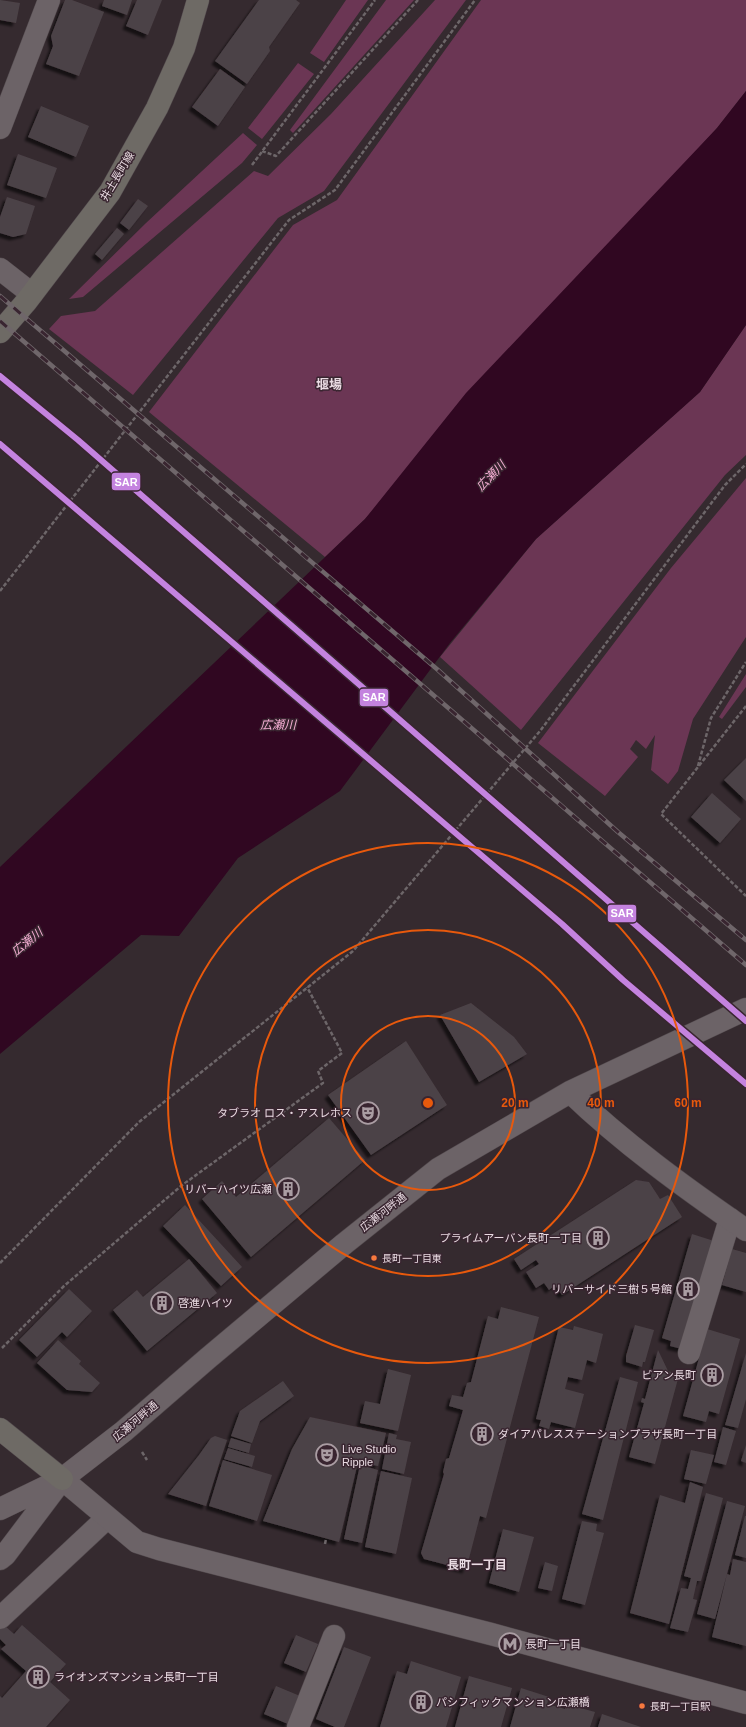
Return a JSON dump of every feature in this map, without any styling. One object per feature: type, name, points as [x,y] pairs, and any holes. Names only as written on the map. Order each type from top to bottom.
[{"type":"main road","name":"井土長町線","points":[[0,332],[32,294],[110,192],[160,101],[184,48],[198,0]]},
{"type":"main road","points":[[0,1429],[62,1479]]},
{"type":"street","points":[[0,128],[49,0]]},
{"type":"street","points":[[0,269],[32,294]]},
{"type":"street","name":"広瀬河畔通","points":[[0,1509],[62,1479],[124,1431],[207,1358],[344,1244],[438,1169],[570,1092],[746,1009]]},
{"type":"street","points":[[570,1092],[596,1117],[699,1198],[738,1224],[689,1353]]},
{"type":"street","points":[[62,1479],[137,1542],[491,1634],[746,1703]]},
{"type":"street","name":"広瀬河畔通","points":[[0,1559],[5,1555],[62,1479]]},
{"type":"street","points":[[0,1618],[107,1518]]},
{"type":"street","points":[[298,1727],[334,1636]]},
{"type":"path","points":[[252,165],[374,0]]},
{"type":"path","points":[[262,151],[276,156],[418,0]]},
{"type":"path","points":[[0,591],[289,220],[335,190],[475,0]]},
{"type":"path","points":[[0,1263],[139,1122],[353,950],[540,731],[725,485],[746,464]]},
{"type":"path","points":[[698,766],[711,718],[746,662]]},
{"type":"path","points":[[746,706],[661,814],[746,896]]},
{"type":"path","points":[[2,1348],[64,1286],[181,1186],[323,1083],[318,1071],[342,1053],[307,987]]},
{"type":"path","points":[[142,1452],[147,1460]]},
{"type":"path","points":[[325,1544],[326,1538]]},
{"type":"shaded area","points":[[346,0],[368,0],[324,62],[310,53]]},
{"type":"shaded area","points":[[386,0],[414,0],[293,133],[290,130]]},
{"type":"shaded area","points":[[435,0],[466,0],[324,191],[278,218],[133,395],[49,329],[61,316],[95,311],[254,171],[268,176],[331,114]]},
{"type":"shaded area","points":[[481,0],[746,0],[746,91],[717,128],[365,519],[325,557],[149,412],[293,225],[337,200]]},
{"type":"shaded area","points":[[298,63],[314,74],[262,139],[248,128]]},
{"type":"shaded area","points":[[243,133],[257,145],[242,163],[83,297],[69,299],[146,223]]},
{"type":"shaded area","points":[[746,325],[746,455],[725,475],[521,730],[440,657],[536,539],[700,392]]},
{"type":"shaded area","points":[[746,478],[746,637],[693,719],[678,771],[668,784],[651,770],[655,735],[646,749],[636,740],[630,749],[638,757],[605,796],[538,743],[671,568]]},
{"type":"shaded area","points":[[746,674],[746,687],[722,719],[719,717]]},
{"type":"water","name":"広瀬川","points":[[746,91],[746,325],[700,392],[536,539],[450,643],[340,791],[238,858],[179,936],[141,935],[0,1054],[0,867],[365,519],[466,393],[717,128]]},
{"type":"building","points":[[0,0],[20,3],[16,23],[0,20]]},
{"type":"building","points":[[65,0],[72,0],[104,12],[79,76],[46,64],[53,46],[51,36]]},
{"type":"building","points":[[104,0],[132,0],[127,15],[102,6]]},
{"type":"building","points":[[137,0],[162,0],[148,35],[126,26]]},
{"type":"building","points":[[259,0],[296,0],[300,3],[269,47],[270,51],[247,84],[215,61]]},
{"type":"building","points":[[220,69],[245,87],[218,126],[192,107]]},
{"type":"building","points":[[41,106],[89,126],[76,157],[28,137]]},
{"type":"building","points":[[18,154],[57,168],[46,198],[7,185]]},
{"type":"building","points":[[7,197],[35,206],[26,234],[13,237],[0,233],[0,217]]},
{"type":"building","points":[[138,199],[148,206],[129,230],[120,223]]},
{"type":"building","points":[[117,228],[124,234],[102,260],[95,254]]},
{"type":"building","points":[[746,758],[746,801],[724,780]]},
{"type":"building","points":[[712,793],[741,819],[720,843],[691,817]]},
{"type":"building","points":[[471,1003],[514,1037],[527,1054],[479,1082],[440,1015]]},
{"type":"building","points":[[406,1041],[447,1105],[371,1155],[328,1095]]},
{"type":"building","name":"リバーハイツ広瀬","points":[[329,1118],[365,1160],[251,1257],[202,1199],[222,1181],[236,1197]]},
{"type":"building","name":"プライムアーバン長町一丁目","points":[[636,1180],[649,1182],[660,1199],[668,1195],[682,1217],[562,1295],[555,1285],[549,1290],[544,1283],[536,1288],[526,1272],[539,1264],[536,1260],[521,1270],[514,1259]]},
{"type":"building","points":[[185,1205],[242,1267],[221,1286],[163,1226]]},
{"type":"building","name":"リバーサイド三樹５号館","points":[[692,1234],[714,1241],[682,1349],[670,1346],[671,1341],[662,1338]]},
{"type":"building","points":[[732,1249],[746,1253],[746,1292],[722,1285]]},
{"type":"building","name":"啓進ハイツ","points":[[189,1259],[217,1293],[147,1351],[113,1310],[137,1290],[143,1297]]},
{"type":"building","points":[[69,1289],[92,1311],[67,1337],[62,1332],[37,1357],[19,1340]]},
{"type":"building","name":"ダイアパレスステーションプラザ長町一丁目","points":[[501,1307],[539,1317],[486,1518],[480,1516],[466,1570],[424,1559],[421,1553],[444,1474],[443,1472],[446,1459],[449,1458],[463,1410],[449,1406],[452,1395],[463,1397],[467,1383],[471,1382],[488,1316],[498,1319]]},
{"type":"building","points":[[635,1325],[654,1330],[645,1362],[643,1362],[642,1367],[626,1362],[626,1356]]},
{"type":"building","points":[[574,1326],[603,1334],[596,1363],[587,1360],[582,1380],[568,1377],[565,1389],[584,1394],[575,1428],[551,1422],[549,1429],[539,1426],[541,1420],[536,1419],[559,1327],[573,1330]]},
{"type":"building","name":"ビアン長町","points":[[707,1329],[740,1339],[719,1414],[709,1411],[706,1422],[683,1416]]},
{"type":"building","points":[[58,1340],[81,1361],[79,1364],[100,1383],[92,1392],[67,1390],[37,1363]]},
{"type":"building","points":[[658,1350],[668,1371],[679,1375],[655,1464],[629,1457],[644,1403],[641,1402],[642,1398],[645,1399]]},
{"type":"building","points":[[746,1353],[746,1399],[738,1428],[725,1425]]},
{"type":"building","points":[[388,1369],[411,1375],[398,1431],[360,1423],[365,1401],[380,1404]]},
{"type":"building","points":[[620,1377],[638,1382],[603,1520],[582,1514]]},
{"type":"building","points":[[283,1381],[294,1396],[260,1421],[252,1443],[231,1436],[240,1411]]},
{"type":"building","points":[[310,1417],[386,1433],[378,1466],[358,1462],[339,1542],[263,1521],[292,1449]]},
{"type":"building","points":[[723,1427],[736,1431],[726,1465],[714,1462]]},
{"type":"building","points":[[389,1433],[397,1435],[396,1439],[411,1442],[404,1474],[382,1469]]},
{"type":"building","points":[[215,1436],[227,1440],[220,1461],[199,1455],[211,1438]]},
{"type":"building","points":[[231,1438],[251,1444],[249,1453],[228,1447]]},
{"type":"building","points":[[746,1445],[746,1463],[741,1461]]},
{"type":"building","points":[[228,1448],[255,1456],[252,1467],[224,1459]]},
{"type":"building","points":[[691,1450],[714,1455],[706,1484],[684,1479]]},
{"type":"building","points":[[199,1455],[220,1461],[206,1506],[168,1494]]},
{"type":"building","points":[[223,1460],[272,1475],[257,1521],[209,1506]]},
{"type":"building","points":[[360,1465],[378,1470],[362,1543],[344,1539]]},
{"type":"building","points":[[381,1471],[412,1478],[396,1554],[365,1547]]},
{"type":"building","points":[[690,1482],[703,1487],[669,1624],[630,1613],[660,1495],[685,1503]]},
{"type":"building","points":[[706,1493],[723,1498],[701,1581],[697,1581],[693,1599],[697,1600],[688,1632],[670,1628],[681,1588],[688,1589],[691,1578],[684,1576]]},
{"type":"building","points":[[727,1501],[745,1506],[715,1619],[697,1614]]},
{"type":"building","points":[[746,1516],[746,1558],[735,1555]]},
{"type":"building","points":[[582,1521],[597,1524],[596,1531],[604,1533],[585,1605],[562,1599]]},
{"type":"building","points":[[503,1529],[534,1537],[519,1592],[489,1583]]},
{"type":"building","points":[[733,1559],[746,1562],[746,1646],[712,1637],[727,1574],[730,1575]]},
{"type":"building","points":[[545,1562],[558,1566],[552,1591],[538,1588]]},
{"type":"building","name":"ライオンズマンション長町一丁目","points":[[22,1625],[66,1664],[50,1682],[70,1700],[46,1727],[0,1727],[0,1696],[2,1698],[26,1671],[1,1649],[6,1645],[0,1639],[0,1626],[5,1626],[14,1634]]},
{"type":"building","points":[[296,1635],[318,1644],[306,1672],[284,1663]]},
{"type":"building","points":[[344,1647],[371,1657],[344,1727],[335,1727],[316,1719]]},
{"type":"building","name":"パシフィックマンション広瀬橋","points":[[411,1661],[461,1677],[446,1727],[380,1727],[397,1671],[407,1674]]},
{"type":"building","points":[[469,1676],[512,1688],[501,1727],[455,1727]]},
{"type":"building","points":[[276,1686],[300,1696],[288,1724],[264,1714]]},
{"type":"building","points":[[521,1688],[549,1697],[547,1704],[565,1709],[566,1704],[595,1712],[590,1727],[510,1727]]},
{"type":"building","points":[[602,1714],[641,1727],[598,1727]]},
{"type":"railway","points":[[0,296],[438,670],[618,832],[746,940]]},
{"type":"railway","points":[[0,321],[746,965]]},
{"type":"transit line","name":"SAR","points":[[0,376],[78,440],[746,1021]]},
{"type":"transit line","name":"SAR","points":[[0,444],[562,924],[623,980],[746,1084]]},
{"type":"place","name":"タブラオ ロス・アスレホス","points":[[368,1113]]},
{"type":"place","name":"リバーハイツ広瀬","points":[[288,1189]]},
{"type":"place","name":"プライムアーバン長町一丁目","points":[[598,1238]]},
{"type":"place","name":"長町一丁目東","points":[[374,1258]]},
{"type":"place","name":"リバーサイド三樹５号館","points":[[688,1289]]},
{"type":"place","name":"啓進ハイツ","points":[[162,1303]]},
{"type":"place","name":"ビアン長町","points":[[712,1375]]},
{"type":"place","name":"ダイアパレスステーションプラザ長町一丁目","points":[[482,1434]]},
{"type":"place","name":"Live Studio Ripple","points":[[327,1455]]},
{"type":"place","name":"長町一丁目","points":[[510,1644]]},
{"type":"place","name":"ライオンズマンション長町一丁目","points":[[38,1677]]},
{"type":"place","name":"パシフィックマンション広瀬橋","points":[[421,1702]]},
{"type":"place","name":"長町一丁目駅","points":[[642,1706]]},
{"type":"district","name":"堰場","points":[[329,384]]},
{"type":"district","name":"長町一丁目","points":[[477,1565]]}]
